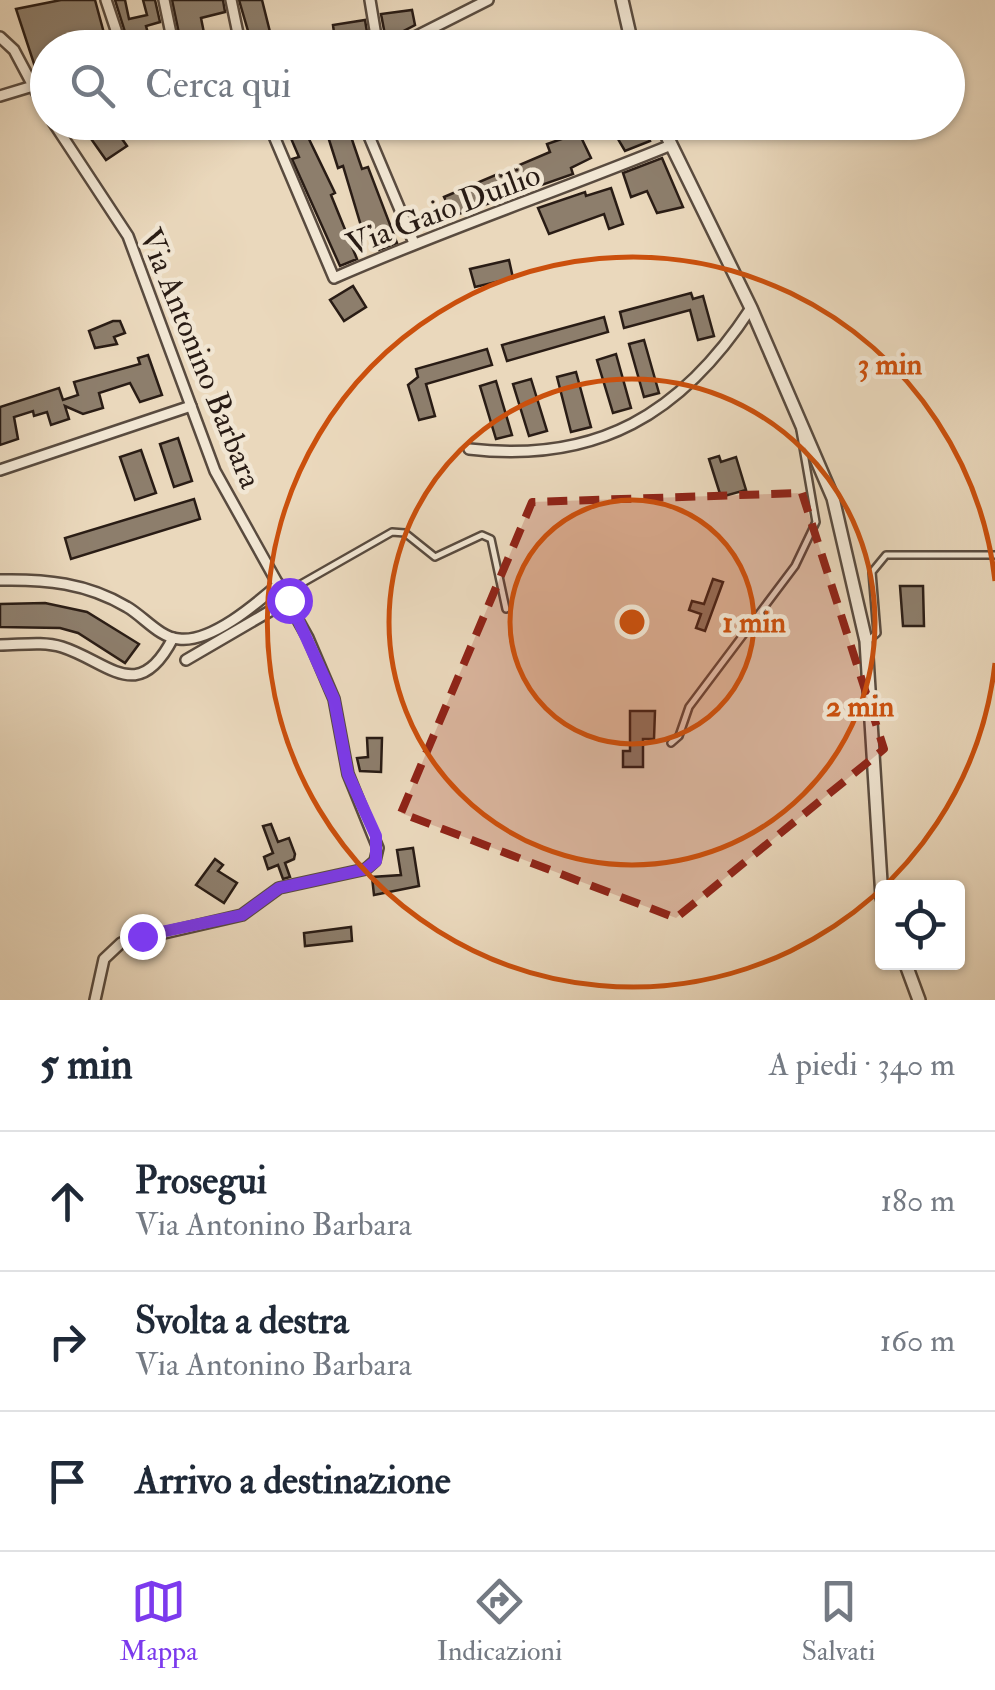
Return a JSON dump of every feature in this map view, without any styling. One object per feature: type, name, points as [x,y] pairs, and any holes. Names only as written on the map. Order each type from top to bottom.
[{"type":"street","points":[[106,0],[116,30]]},
{"type":"street","points":[[164,0],[170,30]]},
{"type":"street","points":[[231,0],[237,30]]},
{"type":"street","points":[[370,0],[375,30]]},
{"type":"street","points":[[622,0],[630,30]]},
{"type":"street","points":[[428,30],[485,1]]},
{"type":"street","points":[[0,37],[14,50],[30,82]]},
{"type":"street","points":[[0,96],[30,87]]},
{"type":"street","name":"Via Antonino Barbara","points":[[65,140],[128,236],[215,471],[284,593],[334,699],[348,774],[376,836],[376,861],[366,869],[279,888],[242,915],[121,943],[104,959],[95,1000]]},
{"type":"street","name":"Via Gaio Duilio","points":[[276,140],[334,278],[414,243],[671,145]]},
{"type":"street","points":[[370,140],[414,243]]},
{"type":"street","points":[[669,140],[750,308],[838,515],[866,641],[881,880]]},
{"type":"street","points":[[469,449],[549,452],[609,437],[691,384],[728,342],[750,308]]},
{"type":"street","points":[[0,470],[191,406]]},
{"type":"street","points":[[0,580],[57,582],[103,594],[173,638],[195,638],[284,593]]},
{"type":"street","points":[[186,660],[284,593]]},
{"type":"street","points":[[0,645],[59,646],[112,674],[129,675],[157,664],[173,638]]},
{"type":"street","points":[[907,970],[920,1000]]},
{"type":"lane","points":[[671,743],[679,736],[689,708],[795,566],[816,522],[799,440],[801,427]]},
{"type":"lane","points":[[284,593],[392,532],[405,534],[435,557],[482,535],[491,539],[506,609]]},
{"type":"lane","points":[[866,641],[877,633],[872,572],[886,555],[995,555]]},
{"type":"highlighted area","points":[[802,493],[884,749],[676,918],[401,813],[532,502]]},
{"type":"building","points":[[61,0],[95,0],[103,30],[30,30],[30,52],[16,9]]},
{"type":"building","points":[[115,0],[125,0],[129,19],[147,15],[143,0],[155,0],[160,22],[146,26],[147,30],[124,30]]},
{"type":"building","points":[[172,0],[223,0],[225,12],[201,18],[203,30],[178,30]]},
{"type":"building","points":[[239,0],[262,0],[270,30],[248,30]]},
{"type":"building","points":[[412,10],[415,25],[405,30],[384,30],[381,14]]},
{"type":"building","points":[[365,20],[367,30],[334,30],[333,25]]},
{"type":"building","points":[[92,140],[123,140],[127,146],[106,160]]},
{"type":"building","points":[[292,140],[309,140],[335,193],[331,195],[357,259],[340,266],[292,159],[299,157]]},
{"type":"building","points":[[329,140],[352,140],[362,169],[368,167],[397,243],[379,250],[370,226],[362,229],[343,166],[338,168]]},
{"type":"building","points":[[582,140],[591,158],[571,168],[573,174],[453,216],[444,197],[550,152],[547,144]]},
{"type":"building","points":[[619,140],[650,140],[650,141],[625,151]]},
{"type":"building","points":[[662,158],[683,207],[657,213],[647,191],[631,197],[623,173]]},
{"type":"building","points":[[611,188],[623,224],[609,229],[604,214],[549,234],[538,208],[585,192],[586,196]]},
{"type":"building","points":[[509,260],[513,278],[475,287],[470,269]]},
{"type":"building","points":[[353,286],[366,307],[344,321],[330,300]]},
{"type":"building","points":[[691,293],[693,299],[703,296],[714,336],[698,340],[690,310],[624,328],[620,312]]},
{"type":"building","points":[[604,317],[608,332],[507,361],[502,345]]},
{"type":"building","points":[[120,321],[125,333],[114,337],[117,344],[95,348],[89,331]]},
{"type":"building","points":[[644,340],[659,393],[644,397],[629,344]]},
{"type":"building","points":[[487,349],[492,365],[426,384],[435,416],[419,420],[408,385],[418,377],[416,369]]},
{"type":"building","points":[[616,354],[631,408],[613,413],[597,360]]},
{"type":"building","points":[[148,355],[162,395],[140,402],[130,383],[99,393],[103,408],[83,414],[65,406],[69,419],[51,425],[47,412],[34,416],[33,411],[14,417],[18,439],[0,445],[0,407],[59,388],[63,400],[78,395],[74,382],[140,364],[138,358]]},
{"type":"building","points":[[576,372],[591,427],[571,432],[557,377]]},
{"type":"building","points":[[531,379],[547,431],[529,436],[513,384]]},
{"type":"building","points":[[496,381],[512,435],[496,439],[480,386]]},
{"type":"building","points":[[178,438],[192,481],[174,487],[160,444]]},
{"type":"building","points":[[141,450],[156,493],[135,500],[120,457]]},
{"type":"building","points":[[719,456],[721,462],[736,457],[746,490],[721,497],[709,459]]},
{"type":"building","points":[[194,499],[200,519],[71,559],[65,538]]},
{"type":"building","points":[[713,579],[723,582],[705,631],[696,628],[701,614],[689,610],[692,601],[704,604]]},
{"type":"building","points":[[900,586],[923,586],[924,626],[903,626]]},
{"type":"building","points":[[45,603],[87,612],[139,644],[125,663],[78,633],[60,628],[0,627],[0,604]]},
{"type":"building","points":[[630,711],[655,711],[654,739],[643,739],[643,767],[623,767],[623,751],[630,751]]},
{"type":"building","points":[[367,738],[382,738],[381,772],[360,771],[357,758],[368,757]]},
{"type":"building","points":[[271,824],[278,842],[289,838],[295,854],[294,859],[285,863],[290,877],[283,879],[278,865],[268,869],[264,857],[273,853],[263,826]]},
{"type":"building","points":[[413,848],[419,886],[374,895],[372,877],[401,875],[397,850]]},
{"type":"building","points":[[215,859],[223,865],[218,871],[237,883],[224,903],[196,885]]},
{"type":"building","points":[[351,927],[352,941],[305,946],[304,933]]},
{"type":"route","points":[[142,936],[242,915],[279,888],[366,869],[376,861],[376,836],[348,774],[334,699],[289,600]]}]
